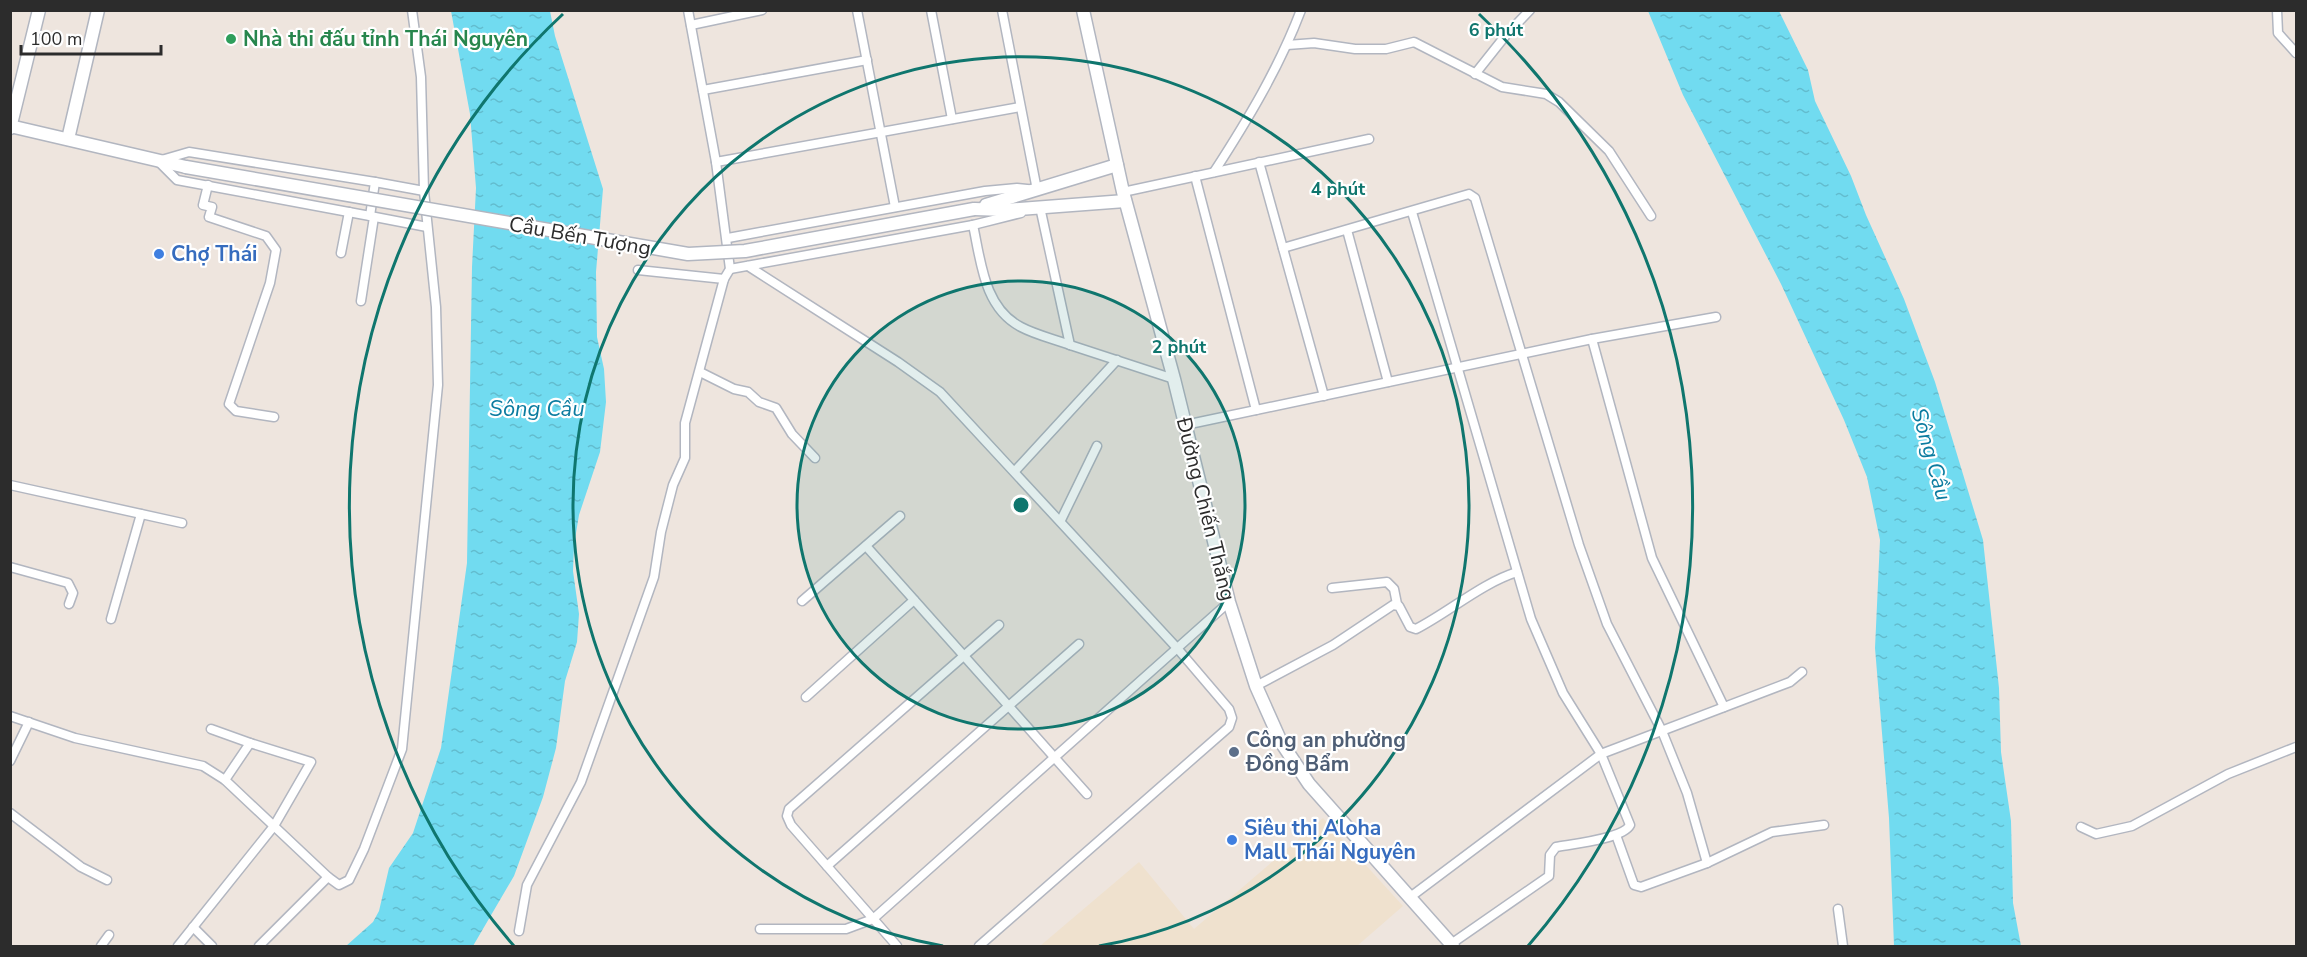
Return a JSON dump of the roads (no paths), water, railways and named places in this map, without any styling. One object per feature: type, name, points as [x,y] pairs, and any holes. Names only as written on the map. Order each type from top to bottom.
[{"type":"main road","points":[[11,127],[39,10]]},
{"type":"main road","points":[[68,140],[98,10]]},
{"type":"main road","name":"Đường Chiến Thắng","points":[[1083,10],[1124,197],[1174,379],[1228,602],[1256,686],[1281,742],[1309,784],[1452,945]]},
{"type":"main road","name":"Cầu Bến Tượng","points":[[11,127],[186,167],[688,254],[730,253],[974,209]]},
{"type":"main road","points":[[974,209],[1117,165]]},
{"type":"main road","points":[[974,209],[1006,210],[1124,197]]},
{"type":"street","points":[[10,716],[75,738],[203,766],[225,780],[339,885],[344,884],[359,860],[402,749],[438,386],[436,308],[424,191],[421,76],[412,10]]},
{"type":"street","points":[[519,931],[527,885],[581,782],[654,577],[661,532],[673,485],[685,458],[685,423],[724,279],[730,269],[728,238],[716,162],[688,10]]},
{"type":"street","points":[[691,25],[762,10]]},
{"type":"street","points":[[857,10],[895,207]]},
{"type":"street","points":[[931,10],[952,119]]},
{"type":"street","points":[[728,238],[985,191],[1017,188],[1037,190],[1002,10]]},
{"type":"street","points":[[1214,172],[1241,132],[1287,45],[1301,10]]},
{"type":"street","points":[[1475,74],[1506,35],[1530,10]]},
{"type":"street","points":[[2277,10],[2278,33],[2296,53]]},
{"type":"street","points":[[1287,45],[1314,43],[1386,49],[1414,42],[1502,87],[1553,97],[1609,151],[1651,216]]},
{"type":"street","points":[[703,90],[867,60]]},
{"type":"street","points":[[716,162],[1020,107]]},
{"type":"street","points":[[1124,197],[1195,176],[1369,139]]},
{"type":"street","points":[[424,191],[189,152],[158,161],[177,180],[427,227]]},
{"type":"street","points":[[1258,162],[1324,396]]},
{"type":"street","points":[[1195,176],[1256,410]]},
{"type":"street","points":[[361,301],[375,182]]},
{"type":"street","points":[[208,185],[203,205],[212,207],[209,217],[266,237],[276,250],[270,283],[229,404],[236,411],[274,417]]},
{"type":"street","points":[[1283,248],[1468,194],[1474,195],[1579,545],[1607,624],[1662,731],[1687,793],[1707,863]]},
{"type":"street","points":[[730,269],[973,225],[1040,207],[1070,345]]},
{"type":"street","points":[[341,253],[349,212]]},
{"type":"street","points":[[1412,212],[1531,619],[1563,693],[1601,754],[1630,825],[1626,831],[1616,835],[1556,847],[1550,855],[1549,876],[1452,945]]},
{"type":"street","points":[[973,225],[988,292],[995,303],[1020,327],[1174,379]]},
{"type":"street","points":[[1347,230],[1388,382]]},
{"type":"street","points":[[748,266],[898,362],[940,392],[1177,648],[1229,709],[1232,718],[1229,727],[979,946]]},
{"type":"street","points":[[638,270],[724,279]]},
{"type":"street","points":[[1185,425],[1592,339],[1716,316]]},
{"type":"street","points":[[1592,339],[1653,558],[1725,707]]},
{"type":"street","points":[[1015,471],[1117,360]]},
{"type":"street","points":[[700,372],[734,389],[748,392],[759,402],[776,408],[792,434],[815,458]]},
{"type":"street","points":[[1060,520],[1097,446]]},
{"type":"street","points":[[10,485],[182,523]]},
{"type":"street","points":[[111,620],[141,514]]},
{"type":"street","points":[[802,601],[900,516]]},
{"type":"street","points":[[866,546],[1087,794]]},
{"type":"street","points":[[10,567],[68,583],[73,593],[69,604]]},
{"type":"street","points":[[1332,588],[1387,582],[1394,589],[1397,604],[1410,627],[1416,629],[1452,609],[1491,582],[1517,572]]},
{"type":"street","points":[[806,697],[914,600]]},
{"type":"street","points":[[760,929],[846,929],[873,918],[1228,602]]},
{"type":"street","points":[[1256,686],[1333,645],[1397,604]]},
{"type":"street","points":[[897,946],[791,825],[787,816],[789,809],[999,625]]},
{"type":"street","points":[[827,867],[1079,644]]},
{"type":"street","points":[[1409,898],[1601,754],[1790,682],[1802,672]]},
{"type":"street","points":[[10,761],[29,722]]},
{"type":"street","points":[[178,946],[274,826],[311,762],[211,729]]},
{"type":"street","points":[[225,780],[250,743]]},
{"type":"street","points":[[2081,827],[2096,834],[2132,826],[2228,774],[2296,747]]},
{"type":"street","points":[[10,813],[81,867],[107,880]]},
{"type":"street","points":[[1616,835],[1636,887],[1707,863],[1752,844],[1772,832],[1824,825]]},
{"type":"street","points":[[259,946],[328,877]]},
{"type":"street","points":[[1838,909],[1843,946]]},
{"type":"street","points":[[193,927],[212,946]]},
{"type":"street","points":[[101,946],[109,935]]},
{"type":"water","name":"Sông Cầu","points":[[451,11],[550,11],[555,36],[603,189],[596,272],[597,337],[604,369],[606,402],[600,452],[579,515],[574,545],[573,571],[579,614],[577,642],[565,681],[556,748],[543,797],[514,876],[473,946],[346,946],[373,922],[379,911],[389,868],[413,833],[441,748],[467,563],[472,267],[476,188],[470,114]]},
{"type":"water","name":"Sông Cầu","points":[[1648,11],[1779,11],[1808,70],[1815,101],[1851,176],[1904,299],[1935,382],[1983,540],[1999,688],[2001,752],[2011,821],[2013,903],[2021,946],[1894,946],[1889,818],[1875,648],[1880,540],[1867,477],[1844,420],[1781,284],[1683,95]]},
{"type":"place","name":"Nhà thi đấu tỉnh Thái Nguyên","points":[[231,39]]},
{"type":"place","name":"Chợ Thái","points":[[159,254]]},
{"type":"place","name":"Công an phường Đồng Bẩm","points":[[1234,752]]},
{"type":"place","name":"Siêu thị Aloha Mall Thái Nguyên","points":[[1232,840]]}]
